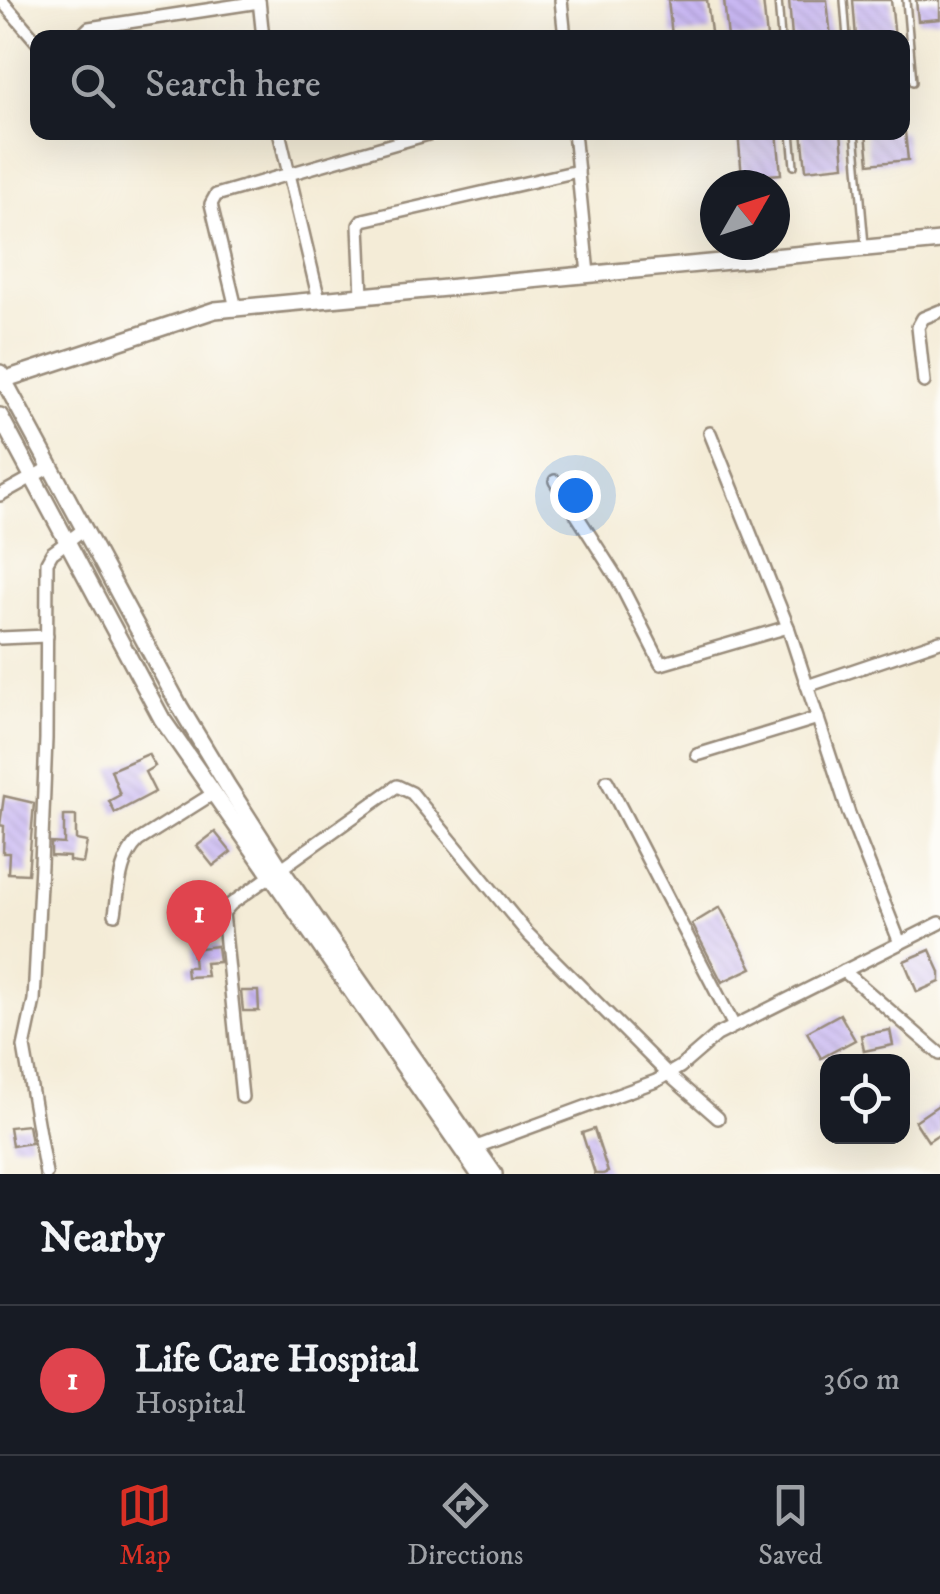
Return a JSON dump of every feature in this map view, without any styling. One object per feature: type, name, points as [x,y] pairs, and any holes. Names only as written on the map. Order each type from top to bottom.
[{"type":"street","points":[[1,0],[30,34]]},
{"type":"street","points":[[562,0],[564,30]]},
{"type":"street","points":[[87,30],[260,1],[262,30]]},
{"type":"street","points":[[280,140],[319,300]]},
{"type":"street","points":[[236,308],[213,199],[220,193],[408,140]]},
{"type":"street","points":[[575,140],[588,274]]},
{"type":"street","points":[[362,296],[359,225],[363,220],[578,170]]},
{"type":"street","points":[[276,872],[180,707],[1,378],[214,310],[940,241]]},
{"type":"street","points":[[924,382],[918,327],[924,318],[940,311]]},
{"type":"street","points":[[0,416],[162,719],[276,872],[469,1150],[494,1174]]},
{"type":"street","points":[[710,433],[788,628],[856,835],[900,943]]},
{"type":"street","points":[[0,495],[50,467]]},
{"type":"street","points":[[555,481],[617,578],[661,664],[788,628]]},
{"type":"street","points":[[46,1174],[24,1046],[34,1000],[41,865],[46,562],[84,529]]},
{"type":"street","points":[[0,638],[46,636]]},
{"type":"street","points":[[807,686],[940,640]]},
{"type":"street","points":[[698,755],[818,718]]},
{"type":"street","points":[[607,782],[734,1026]]},
{"type":"street","points":[[242,1096],[223,913],[391,788],[408,789],[520,925],[669,1075],[718,1118]]},
{"type":"street","points":[[115,914],[129,850],[214,793]]},
{"type":"street","points":[[469,1150],[669,1075],[706,1041],[940,923]]},
{"type":"street","points":[[844,971],[940,1054]]},
{"type":"street","points":[[469,1150],[479,1174]]},
{"type":"lane","points":[[778,0],[780,30]]},
{"type":"lane","points":[[844,0],[846,30]]},
{"type":"lane","points":[[906,0],[908,30]]},
{"type":"lane","points":[[910,55],[912,82]]},
{"type":"lane","points":[[791,140],[794,166]]},
{"type":"lane","points":[[856,140],[865,248]]},
{"type":"building","points":[[668,0],[707,0],[711,30],[671,30]]},
{"type":"building","points":[[724,0],[763,0],[766,30],[727,30]]},
{"type":"building","points":[[789,0],[827,0],[830,30],[791,30]]},
{"type":"building","points":[[853,0],[891,0],[894,30],[855,30]]},
{"type":"building","points":[[916,0],[940,0],[940,19],[918,21]]},
{"type":"building","points":[[739,140],[778,140],[781,170],[741,170]]},
{"type":"building","points":[[803,140],[842,140],[844,166],[806,170]]},
{"type":"building","points":[[867,140],[906,140],[908,160],[869,164]]},
{"type":"building","points":[[148,754],[155,766],[145,772],[155,792],[115,813],[109,801],[120,795],[111,770]]},
{"type":"building","points":[[4,796],[34,803],[28,874],[8,873],[9,853],[3,853],[4,826],[0,825]]},
{"type":"building","points":[[64,816],[76,816],[76,840],[87,842],[83,863],[51,856],[51,843],[64,844]]},
{"type":"building","points":[[215,832],[231,852],[213,866],[197,846]]},
{"type":"building","points":[[720,907],[752,968],[722,982],[692,924]]},
{"type":"building","points":[[217,946],[219,962],[205,963],[207,976],[187,977],[186,967],[194,967],[192,949]]},
{"type":"building","points":[[930,950],[940,982],[917,992],[904,961]]},
{"type":"building","points":[[241,991],[258,991],[259,1011],[243,1011]]},
{"type":"building","points":[[840,1014],[855,1040],[820,1056],[807,1032]]},
{"type":"building","points":[[890,1030],[893,1045],[864,1051],[861,1035]]},
{"type":"building","points":[[940,1104],[940,1133],[928,1141],[915,1121]]},
{"type":"building","points":[[28,1125],[31,1143],[12,1146],[9,1127]]},
{"type":"building","points":[[594,1129],[608,1172],[603,1174],[595,1174],[582,1133]]},
{"type":"place","name":"Life Care Hospital","points":[[199,962]]}]
